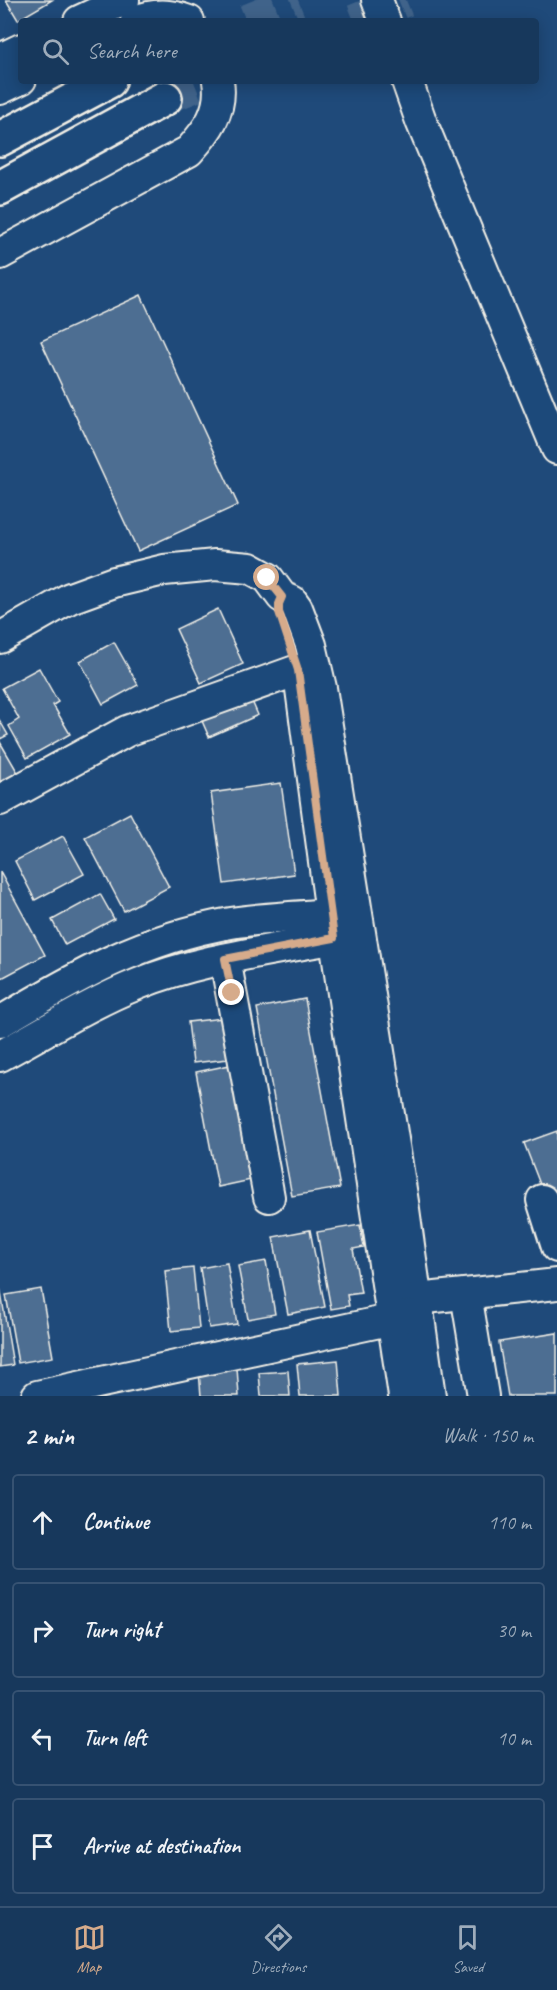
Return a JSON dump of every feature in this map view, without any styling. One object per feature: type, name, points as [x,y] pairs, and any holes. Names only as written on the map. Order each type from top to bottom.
[{"type":"main road","points":[[0,139],[103,84]]},
{"type":"main road","points":[[0,188],[165,98]]},
{"type":"street","points":[[86,18],[124,0]]},
{"type":"street","points":[[378,0],[384,18]]},
{"type":"street","points":[[143,18],[175,15],[182,18]]},
{"type":"street","points":[[0,89],[16,59]]},
{"type":"street","points":[[0,254],[189,151],[208,130],[216,113],[218,84]]},
{"type":"street","points":[[408,84],[421,121],[557,449]]},
{"type":"street","points":[[0,638],[70,598],[114,582],[164,570],[215,566],[250,568],[267,578],[282,597],[292,601],[297,608],[311,645],[321,688],[345,924]]},
{"type":"street","points":[[282,597],[279,612],[298,670],[345,924],[409,1311],[430,1396]]},
{"type":"street","points":[[0,800],[127,731],[298,670]]},
{"type":"street","points":[[0,1022],[70,980],[165,938],[231,923],[345,924]]},
{"type":"street","points":[[0,1056],[139,984],[345,924]]},
{"type":"street","points":[[225,959],[269,1197]]},
{"type":"street","points":[[542,1200],[557,1247]]},
{"type":"street","points":[[37,1396],[409,1311],[466,1294],[557,1284]]},
{"type":"street","points":[[466,1294],[483,1396]]},
{"type":"street","points":[[404,1396],[409,1311]]},
{"type":"building","points":[[6,0],[52,0],[18,18],[18,20]]},
{"type":"building","points":[[141,295],[238,505],[138,551],[41,341]]},
{"type":"building","points":[[218,609],[243,664],[201,683],[176,629]]},
{"type":"building","points":[[114,642],[138,685],[103,704],[80,661]]},
{"type":"building","points":[[39,668],[58,702],[53,705],[70,734],[27,758],[9,726],[19,719],[2,688]]},
{"type":"building","points":[[251,699],[258,715],[209,737],[202,721]]},
{"type":"building","points":[[0,721],[8,735],[0,739]]},
{"type":"building","points":[[0,742],[21,778],[0,789]]},
{"type":"building","points":[[281,783],[294,874],[224,884],[211,793]]},
{"type":"building","points":[[130,813],[169,887],[124,911],[85,837]]},
{"type":"building","points":[[63,836],[84,874],[35,900],[15,861]]},
{"type":"building","points":[[0,872],[45,955],[0,979]]},
{"type":"building","points":[[100,894],[114,919],[65,945],[52,920]]},
{"type":"building","points":[[305,999],[340,1188],[292,1196],[257,1008]]},
{"type":"building","points":[[223,1018],[228,1059],[193,1063],[188,1022]]},
{"type":"building","points":[[230,1065],[251,1180],[218,1187],[196,1072]]},
{"type":"building","points":[[557,1131],[557,1228],[524,1143]]},
{"type":"building","points":[[360,1225],[364,1247],[353,1249],[361,1293],[347,1295],[349,1306],[331,1309],[317,1232]]},
{"type":"building","points":[[310,1230],[325,1307],[288,1314],[273,1237]]},
{"type":"building","points":[[266,1261],[275,1314],[248,1319],[238,1266]]},
{"type":"building","points":[[227,1263],[237,1324],[209,1328],[200,1268]]},
{"type":"building","points":[[193,1268],[199,1328],[171,1331],[165,1271]]},
{"type":"building","points":[[0,1287],[13,1365],[0,1367]]},
{"type":"building","points":[[41,1289],[53,1357],[18,1363],[6,1295]]},
{"type":"building","points":[[557,1333],[557,1396],[508,1396],[499,1342]]},
{"type":"building","points":[[338,1360],[341,1396],[300,1396],[297,1364]]},
{"type":"building","points":[[237,1368],[239,1396],[201,1396],[199,1371]]},
{"type":"building","points":[[288,1371],[290,1396],[261,1396],[259,1373]]},
{"type":"tunnel","points":[[253,18],[298,0]]},
{"type":"tunnel","points":[[361,18],[406,0]]},
{"type":"tunnel","points":[[165,98],[200,84]]},
{"type":"route","points":[[232,993],[225,959],[334,938],[298,670],[279,612],[282,597],[267,578]]}]
